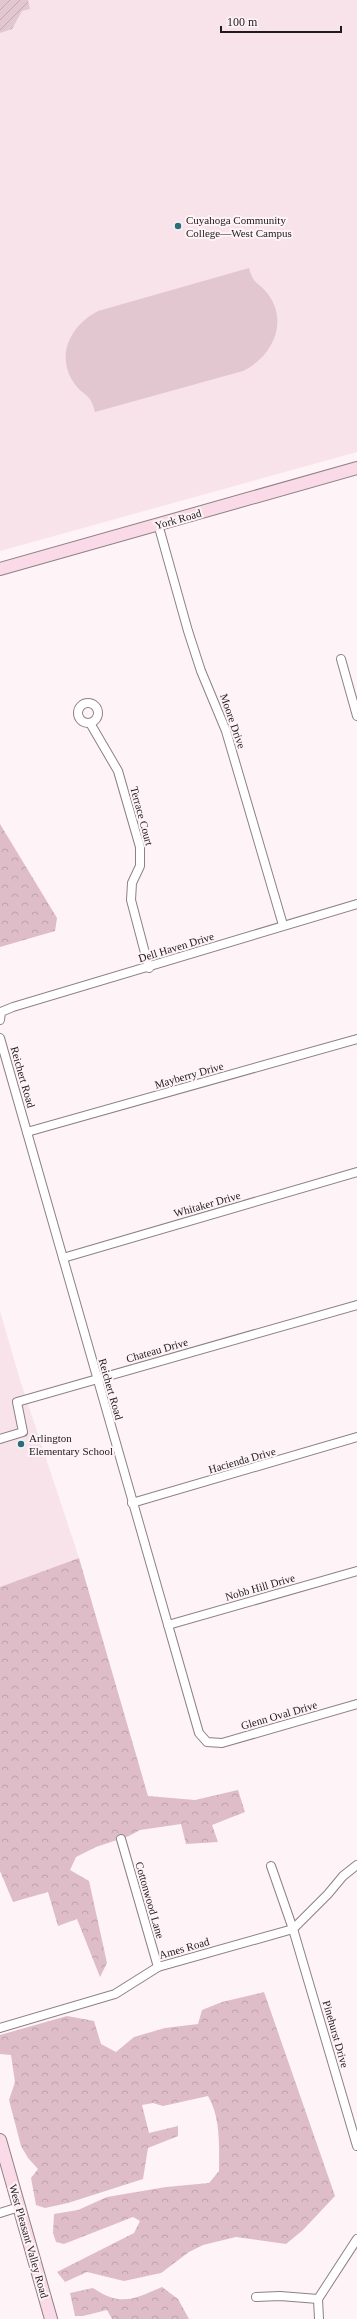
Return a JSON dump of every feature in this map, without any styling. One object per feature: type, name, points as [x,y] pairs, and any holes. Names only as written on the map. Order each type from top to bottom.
[{"type":"main road","name":"York Road","points":[[0,569],[357,468]]},
{"type":"main road","name":"West Pleasant Valley Road","points":[[0,2140],[51,2319]]},
{"type":"street","name":"Moore Drive","points":[[158,524],[192,644],[226,731],[283,926]]},
{"type":"street","points":[[341,660],[357,716]]},
{"type":"street","name":"Terrace Court","points":[[90,723],[118,771],[140,847],[140,866],[132,883],[130,900],[149,968]]},
{"type":"street","name":"Dell Haven Drive","points":[[0,1020],[1,1012],[357,904]]},
{"type":"street","name":"Reichert Road","points":[[0,1038],[199,1733],[207,1742]]},
{"type":"street","name":"Mayberry Drive","points":[[27,1132],[357,1039]]},
{"type":"street","name":"Whitaker Drive","points":[[63,1258],[357,1172]]},
{"type":"street","name":"Chateau Drive","points":[[0,1439],[23,1432],[17,1402],[357,1305]]},
{"type":"street","name":"Hacienda Drive","points":[[132,1503],[357,1437]]},
{"type":"street","name":"Nobb Hill Drive","points":[[168,1625],[357,1571]]},
{"type":"street","name":"Glenn Oval Drive","points":[[207,1742],[222,1744],[357,1704]]},
{"type":"street","name":"Cottonwood Lane","points":[[121,1840],[158,1967]]},
{"type":"street","name":"Ames Road","points":[[0,2028],[115,1994],[158,1967],[293,1928],[328,1894],[343,1876],[357,1865]]},
{"type":"street","name":"Pinehurst Drive","points":[[271,1866],[293,1928],[357,2146]]},
{"type":"street","points":[[0,2213],[19,2207]]},
{"type":"street","points":[[319,2319],[318,2299],[357,2239]]},
{"type":"street","points":[[256,2297],[280,2296],[318,2299]]},
{"type":"shaded area","name":"Cuyahoga Community College—West Campus","points":[[0,0],[357,0],[357,452],[0,551]]},
{"type":"shaded area","points":[[0,0],[28,0],[30,9],[22,11],[12,29],[0,33]]},
{"type":"shaded area","points":[[249,268],[255,281],[268,294],[274,305],[277,316],[277,327],[274,338],[262,357],[243,371],[95,412],[89,398],[74,383],[68,372],[66,362],[66,352],[69,342],[80,324],[98,311]]},
{"type":"shaded area","name":"Arlington Elementary School","points":[[0,1311],[20,1380],[79,1558],[0,1587]]},
{"type":"green space","points":[[0,824],[57,918],[55,931],[0,947]]},
{"type":"green space","points":[[79,1558],[148,1796],[195,1800],[238,1790],[245,1812],[212,1825],[218,1842],[186,1844],[181,1824],[140,1830],[129,1836],[96,1847],[76,1857],[70,1870],[89,1881],[107,1963],[100,1977],[77,1919],[58,1926],[48,1892],[13,1902],[0,1871],[0,1587]]},
{"type":"green space","points":[[264,1992],[335,2196],[303,2230],[286,2244],[236,2237],[203,2245],[189,2252],[161,2273],[124,2281],[87,2272],[65,2282],[57,2272],[134,2233],[140,2221],[133,2217],[64,2244],[56,2242],[53,2233],[54,2214],[78,2210],[107,2197],[166,2187],[209,2183],[219,2171],[218,2133],[215,2114],[208,2096],[163,2106],[153,2103],[142,2105],[149,2133],[178,2126],[178,2136],[148,2148],[143,2179],[68,2203],[45,2208],[36,2205],[31,2178],[38,2169],[28,2158],[21,2146],[9,2100],[15,2082],[11,2055],[0,2054],[0,2035],[67,2016],[94,2021],[101,2044],[116,2052],[134,2037],[165,2028],[198,2024],[202,2010],[222,2002]]},
{"type":"green space","points":[[162,2287],[178,2299],[189,2319],[112,2319],[107,2310],[83,2316],[75,2316],[70,2293],[93,2288],[112,2298],[128,2299],[135,2298]]},
{"type":"place","name":"Cuyahoga Community College—West Campus","points":[[178,226]]},
{"type":"place","name":"Arlington Elementary School","points":[[21,1444]]}]
